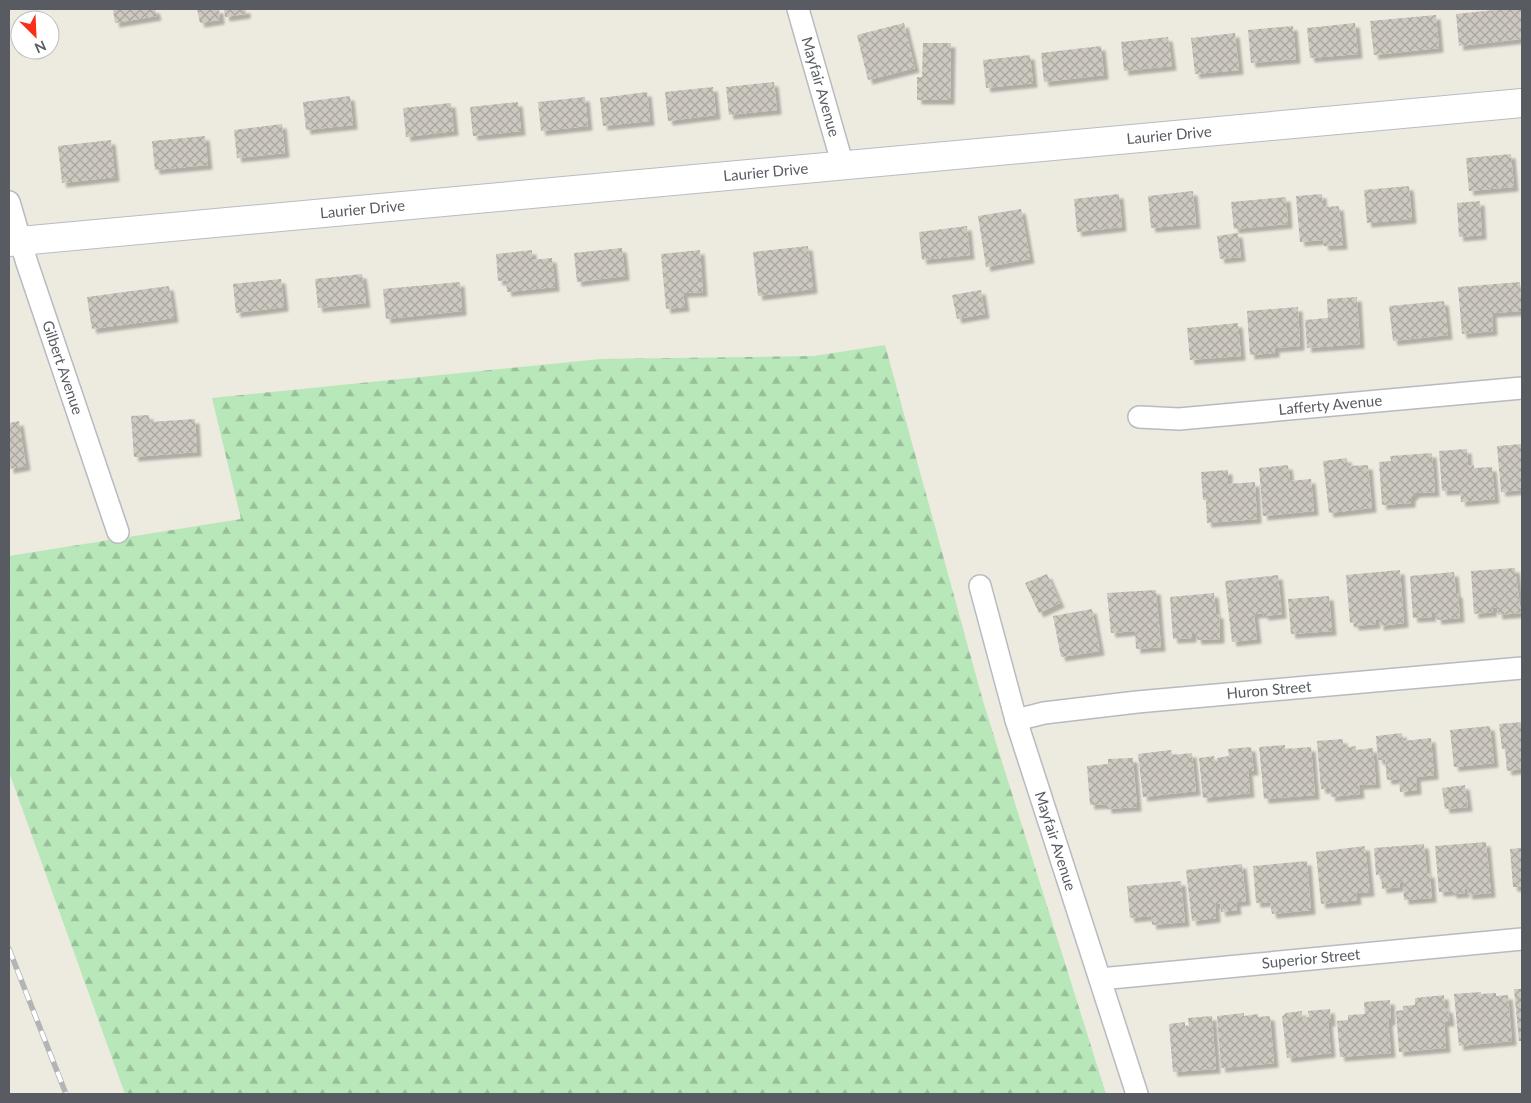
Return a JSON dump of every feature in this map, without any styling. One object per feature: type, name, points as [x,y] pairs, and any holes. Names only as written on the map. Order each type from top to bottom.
[{"type":"street","name":"Mayfair Avenue","points":[[798,9],[843,166]]},
{"type":"street","name":"Laurier Drive","points":[[14,241],[1522,103]]},
{"type":"street","name":"Gilbert Avenue","points":[[9,202],[14,241],[118,532]]},
{"type":"street","name":"Lafferty Avenue","points":[[1139,416],[1178,419],[1522,388]]},
{"type":"street","name":"Mayfair Avenue","points":[[980,586],[1016,720],[1137,1094]]},
{"type":"street","name":"Huron Street","points":[[1016,720],[1044,713],[1137,702],[1522,668]]},
{"type":"street","name":"Superior Street","points":[[1100,979],[1522,940]]},
{"type":"green space","points":[[885,345],[983,701],[1106,1094],[125,1094],[9,772],[9,556],[241,519],[212,398],[600,359],[814,356]]},
{"type":"building","points":[[113,9],[155,9],[157,16],[115,23]]},
{"type":"building","points":[[197,9],[219,9],[220,20],[200,23]]},
{"type":"building","points":[[224,9],[246,9],[246,14],[225,17]]},
{"type":"building","points":[[1522,9],[1522,39],[1459,46],[1456,14]]},
{"type":"building","points":[[1436,15],[1439,48],[1374,55],[1370,21]]},
{"type":"building","points":[[904,23],[915,68],[868,80],[857,35]]},
{"type":"building","points":[[1355,23],[1358,54],[1310,58],[1307,28]]},
{"type":"building","points":[[1293,26],[1296,59],[1251,63],[1248,30]]},
{"type":"building","points":[[1235,33],[1239,70],[1195,74],[1191,38]]},
{"type":"building","points":[[1168,37],[1172,66],[1124,71],[1121,42]]},
{"type":"building","points":[[923,43],[951,43],[950,100],[917,100],[917,77],[922,77]]},
{"type":"building","points":[[1101,46],[1104,75],[1044,82],[1041,53]]},
{"type":"building","points":[[1030,55],[1033,83],[986,88],[983,60]]},
{"type":"building","points":[[774,82],[777,110],[729,115],[726,87]]},
{"type":"building","points":[[713,87],[716,115],[668,121],[665,92]]},
{"type":"building","points":[[647,92],[650,121],[603,126],[600,98]]},
{"type":"building","points":[[350,96],[353,125],[306,130],[303,102]]},
{"type":"building","points":[[585,97],[588,126],[541,131],[538,102]]},
{"type":"building","points":[[518,102],[521,131],[473,136],[470,107]]},
{"type":"building","points":[[451,103],[454,131],[406,137],[403,108]]},
{"type":"building","points":[[282,124],[285,153],[237,158],[234,130]]},
{"type":"building","points":[[205,136],[208,165],[155,170],[152,141]]},
{"type":"building","points":[[111,140],[115,177],[62,183],[58,146]]},
{"type":"building","points":[[1511,154],[1514,187],[1469,191],[1466,158]]},
{"type":"building","points":[[1409,186],[1412,219],[1367,223],[1364,190]]},
{"type":"building","points":[[1193,191],[1196,224],[1151,228],[1148,196]]},
{"type":"building","points":[[1119,194],[1122,227],[1077,232],[1074,199]]},
{"type":"building","points":[[1322,194],[1323,207],[1339,206],[1343,245],[1324,246],[1323,240],[1300,242],[1296,196]]},
{"type":"building","points":[[1286,197],[1288,224],[1234,229],[1231,202]]},
{"type":"building","points":[[1480,201],[1482,235],[1459,237],[1457,203]]},
{"type":"building","points":[[1021,209],[1030,259],[986,267],[978,216]]},
{"type":"building","points":[[967,226],[970,255],[922,260],[919,232]]},
{"type":"building","points":[[1238,233],[1241,257],[1220,259],[1217,236]]},
{"type":"building","points":[[808,246],[813,289],[758,296],[753,252]]},
{"type":"building","points":[[622,248],[625,276],[577,282],[574,253]]},
{"type":"building","points":[[532,250],[532,260],[552,258],[555,287],[507,292],[506,280],[498,281],[496,254]]},
{"type":"building","points":[[700,250],[703,292],[683,293],[685,307],[666,309],[661,254]]},
{"type":"building","points":[[362,274],[366,303],[318,308],[315,279]]},
{"type":"building","points":[[281,279],[284,307],[236,313],[233,284]]},
{"type":"building","points":[[460,282],[462,311],[386,319],[383,289]]},
{"type":"building","points":[[1520,282],[1522,311],[1492,313],[1493,331],[1462,334],[1458,287]]},
{"type":"building","points":[[169,286],[174,318],[92,329],[87,297]]},
{"type":"building","points":[[981,290],[985,314],[957,319],[952,295]]},
{"type":"building","points":[[1357,297],[1360,344],[1307,348],[1305,320],[1328,318],[1327,299]]},
{"type":"building","points":[[1444,301],[1448,335],[1393,341],[1389,306]]},
{"type":"building","points":[[1298,307],[1300,346],[1275,348],[1275,353],[1250,355],[1247,311]]},
{"type":"building","points":[[1238,323],[1241,356],[1190,360],[1187,328]]},
{"type":"building","points":[[149,415],[150,422],[195,419],[197,452],[134,457],[131,416]]},
{"type":"building","points":[[19,421],[26,466],[9,469],[9,423]]},
{"type":"building","points":[[1522,444],[1522,490],[1501,492],[1497,446]]},
{"type":"building","points":[[1467,449],[1468,465],[1474,465],[1474,468],[1492,467],[1495,499],[1461,502],[1460,490],[1442,491],[1439,451]]},
{"type":"building","points":[[1432,453],[1435,492],[1415,493],[1411,497],[1411,503],[1382,505],[1379,462],[1391,461],[1390,456]]},
{"type":"building","points":[[1347,458],[1348,466],[1368,465],[1372,508],[1329,513],[1323,461]]},
{"type":"building","points":[[1288,465],[1290,481],[1311,479],[1314,511],[1263,516],[1259,468]]},
{"type":"building","points":[[1228,470],[1228,484],[1255,482],[1257,519],[1207,523],[1206,500],[1203,500],[1201,472]]},
{"type":"building","points":[[1515,568],[1521,613],[1498,615],[1497,608],[1492,608],[1493,612],[1474,614],[1471,571]]},
{"type":"building","points":[[1400,570],[1404,623],[1379,626],[1379,619],[1376,620],[1376,624],[1354,626],[1354,622],[1350,623],[1346,575]]},
{"type":"building","points":[[1454,572],[1460,618],[1437,620],[1436,613],[1431,613],[1432,617],[1413,618],[1410,576]]},
{"type":"building","points":[[1047,574],[1060,603],[1039,613],[1025,583]]},
{"type":"building","points":[[1278,575],[1282,614],[1264,616],[1263,613],[1254,614],[1257,639],[1232,642],[1225,581]]},
{"type":"building","points":[[1156,590],[1161,647],[1136,649],[1135,631],[1111,633],[1107,593]]},
{"type":"building","points":[[1214,593],[1216,614],[1219,614],[1220,639],[1197,640],[1196,634],[1192,634],[1192,638],[1173,639],[1170,597]]},
{"type":"building","points":[[1329,596],[1332,631],[1291,634],[1288,599]]},
{"type":"building","points":[[1092,609],[1100,651],[1061,657],[1053,616]]},
{"type":"building","points":[[1522,722],[1522,769],[1507,771],[1505,749],[1502,749],[1499,724]]},
{"type":"building","points":[[1490,726],[1494,763],[1454,767],[1450,730]]},
{"type":"building","points":[[1402,733],[1403,741],[1431,738],[1434,775],[1416,777],[1417,790],[1400,792],[1399,779],[1387,780],[1385,760],[1378,760],[1376,736]]},
{"type":"building","points":[[1343,739],[1343,748],[1356,746],[1356,750],[1373,748],[1376,784],[1359,785],[1360,794],[1331,797],[1330,789],[1321,789],[1317,741]]},
{"type":"building","points":[[1285,745],[1285,749],[1311,747],[1315,795],[1264,799],[1259,747]]},
{"type":"building","points":[[1251,747],[1254,771],[1248,771],[1250,793],[1203,798],[1199,758],[1214,756],[1215,762],[1218,762],[1217,758],[1229,756],[1228,749]]},
{"type":"building","points":[[1171,750],[1172,755],[1192,753],[1196,791],[1143,797],[1138,754]]},
{"type":"building","points":[[1133,758],[1137,807],[1107,809],[1107,804],[1090,805],[1087,766],[1108,764],[1108,759]]},
{"type":"building","points":[[1465,785],[1468,807],[1445,809],[1442,788]]},
{"type":"building","points":[[1486,842],[1491,893],[1468,895],[1467,889],[1465,889],[1465,893],[1439,892],[1435,846]]},
{"type":"building","points":[[1424,844],[1427,874],[1430,873],[1432,898],[1404,900],[1403,883],[1399,883],[1400,887],[1382,889],[1381,875],[1376,875],[1374,848]]},
{"type":"building","points":[[1365,846],[1370,892],[1356,893],[1357,900],[1321,904],[1316,852]]},
{"type":"building","points":[[1522,848],[1522,887],[1513,887],[1510,849]]},
{"type":"building","points":[[1307,861],[1311,910],[1272,914],[1270,902],[1256,903],[1253,866]]},
{"type":"building","points":[[1242,864],[1246,901],[1236,902],[1237,910],[1221,912],[1220,904],[1215,904],[1216,918],[1192,921],[1186,870]]},
{"type":"building","points":[[1181,881],[1185,922],[1152,925],[1151,916],[1130,918],[1127,886]]},
{"type":"building","points":[[1514,989],[1522,989],[1522,1041],[1519,1041]]},
{"type":"building","points":[[1481,992],[1481,994],[1496,993],[1496,996],[1508,995],[1512,1041],[1459,1046],[1454,994]]},
{"type":"building","points":[[1444,995],[1445,1009],[1448,1008],[1450,1022],[1444,1022],[1446,1048],[1399,1052],[1396,1011],[1403,1010],[1403,1006],[1415,1005],[1415,998]]},
{"type":"building","points":[[1390,1000],[1391,1021],[1388,1021],[1391,1053],[1340,1057],[1337,1021],[1348,1020],[1348,1015],[1365,1014],[1364,1002]]},
{"type":"building","points":[[1330,1009],[1331,1022],[1328,1022],[1331,1053],[1287,1058],[1282,1017],[1286,1013],[1302,1011],[1302,1018],[1309,1017],[1308,1011]]},
{"type":"building","points":[[1244,1013],[1244,1016],[1258,1014],[1258,1017],[1270,1016],[1274,1063],[1221,1068],[1217,1016]]},
{"type":"building","points":[[1212,1016],[1216,1069],[1173,1072],[1169,1024],[1185,1022],[1185,1026],[1189,1026],[1188,1018]]},
{"type":"railway","points":[[9,949],[66,1094]]}]
